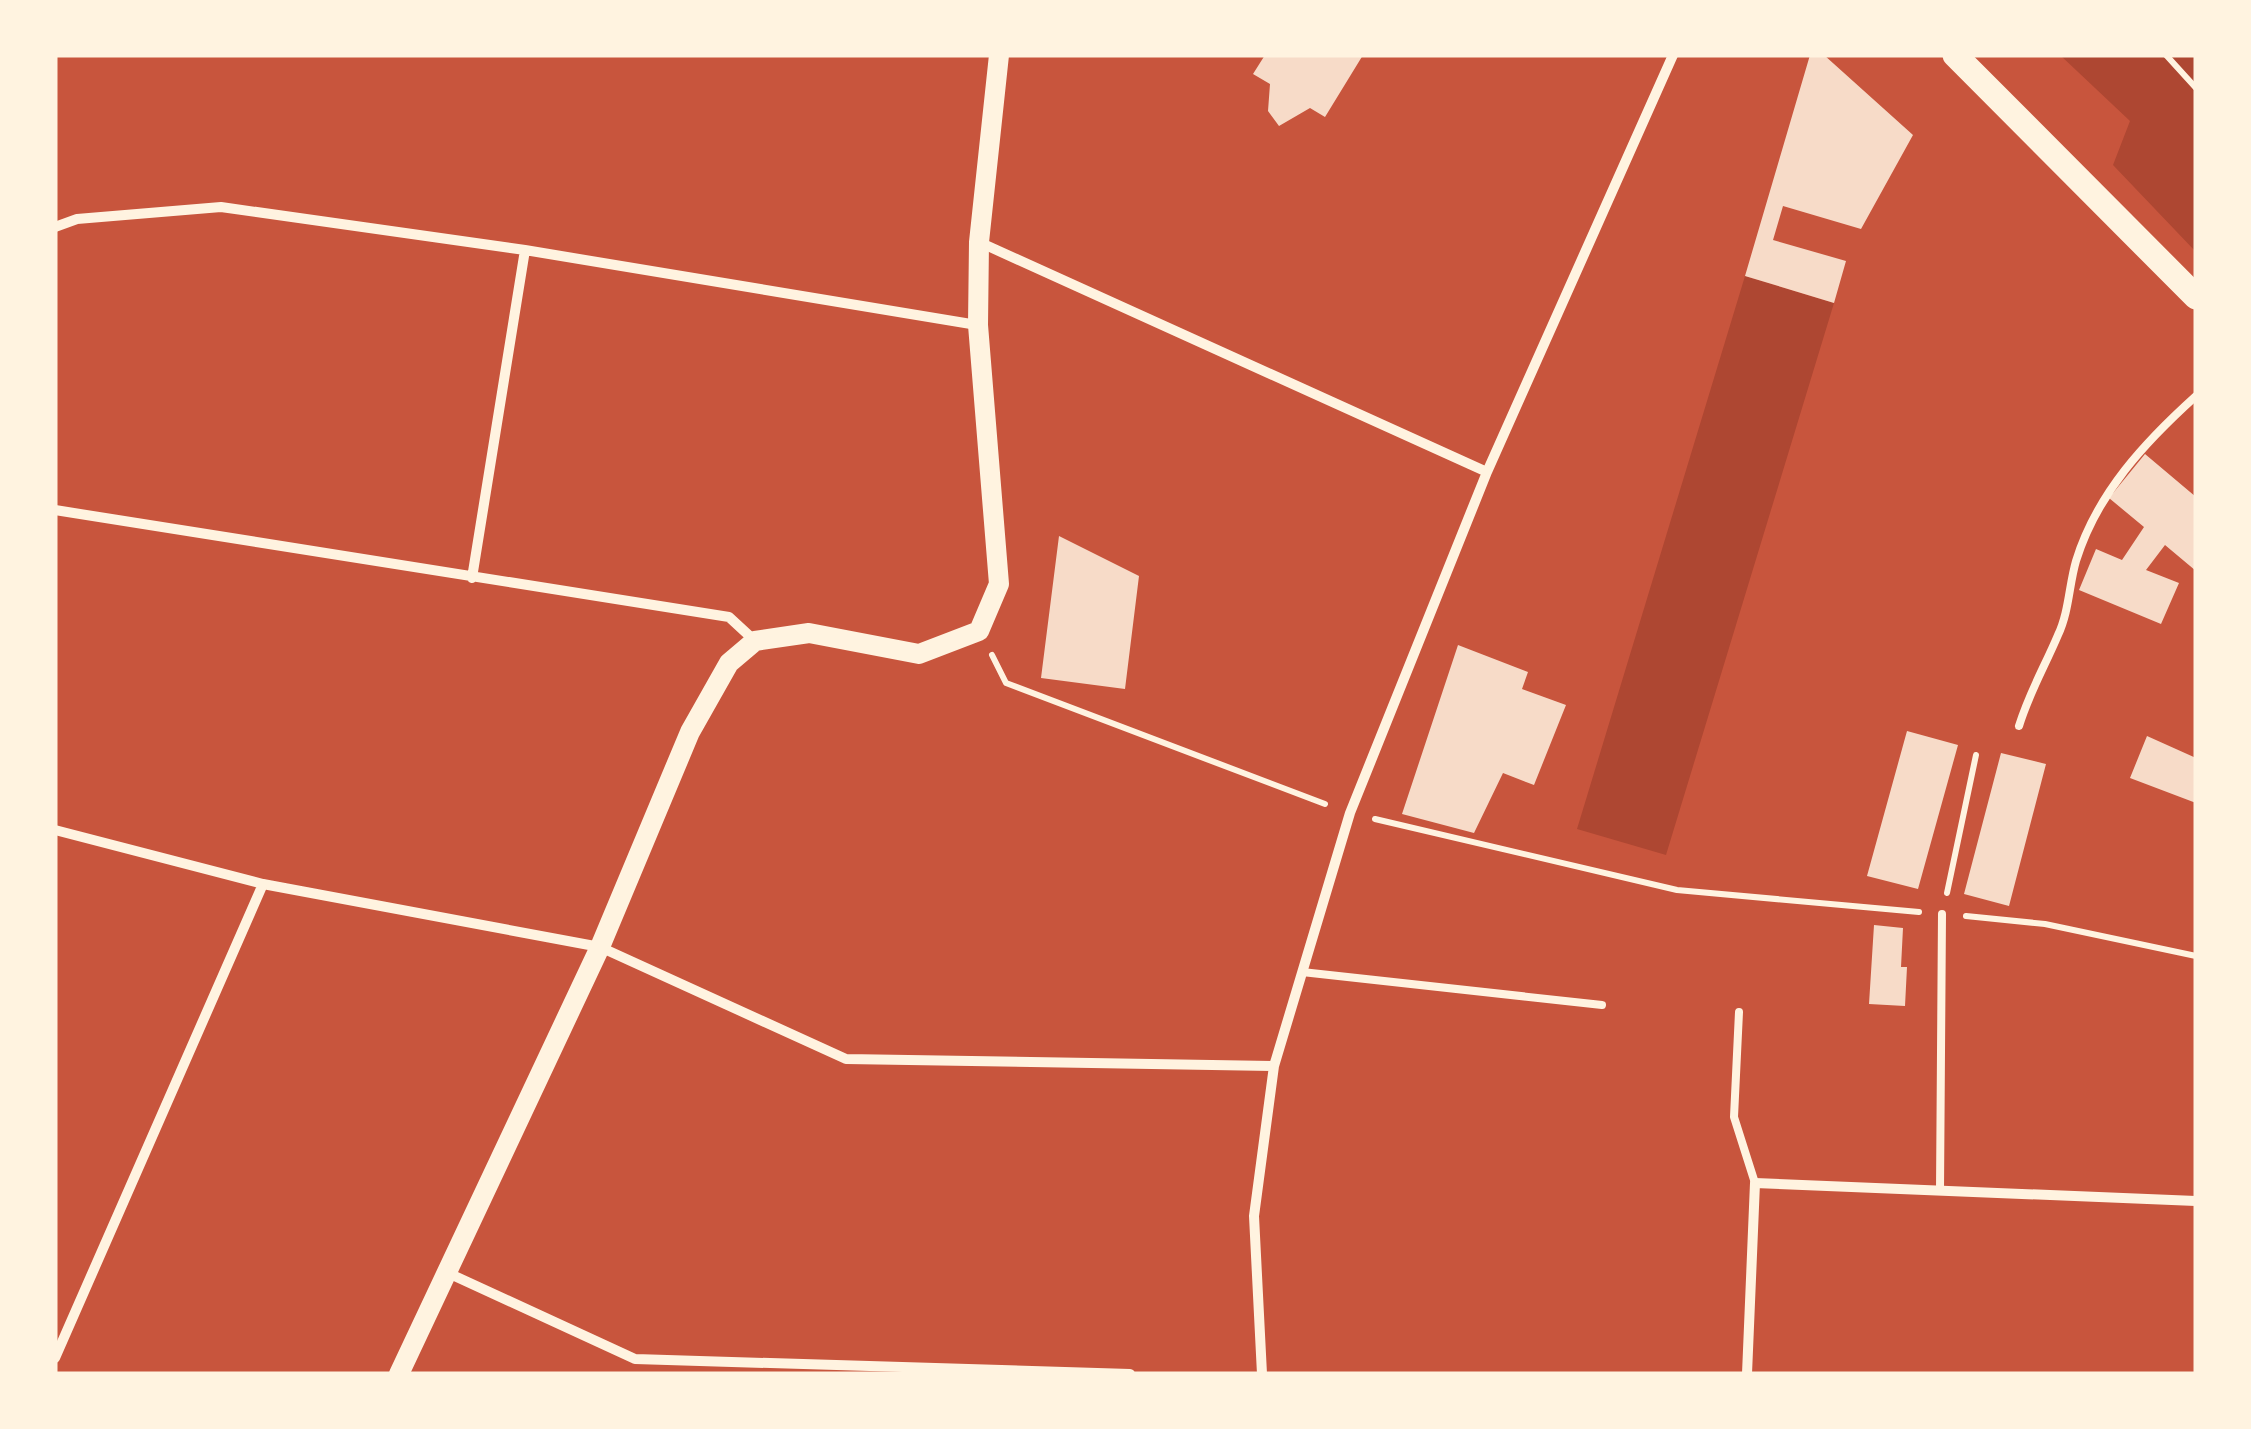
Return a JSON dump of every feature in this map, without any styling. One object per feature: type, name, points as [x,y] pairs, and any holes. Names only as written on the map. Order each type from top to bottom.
[{"type":"main road","points":[[399,1374],[600,947],[690,732],[728,662],[755,641],[808,633],[919,654],[979,631],[999,584],[978,325],[979,242],[999,55]]},
{"type":"main road","points":[[1955,55],[2196,298]]},
{"type":"street","points":[[1262,1374],[1254,1216],[1274,1066],[1350,813],[1487,472],[1673,55]]},
{"type":"street","points":[[55,227],[77,219],[220,207],[525,250],[978,325]]},
{"type":"street","points":[[979,242],[1487,472]]},
{"type":"street","points":[[472,578],[525,250]]},
{"type":"street","points":[[55,510],[729,617],[755,641]]},
{"type":"street","points":[[55,830],[264,884],[600,947],[846,1059],[1274,1066]]},
{"type":"street","points":[[55,1358],[264,884]]},
{"type":"street","points":[[1747,1374],[1756,1183],[2196,1201]]},
{"type":"street","points":[[448,1272],[636,1360],[1130,1374]]},
{"type":"lane","points":[[2019,726],[2030,690],[2059,634],[2077,558],[2097,510],[2133,460],[2196,396]]},
{"type":"lane","points":[[1940,1190],[1942,914]]},
{"type":"lane","points":[[1302,972],[1602,1005]]},
{"type":"lane","points":[[1739,1012],[1734,1117],[1756,1183]]},
{"type":"path","points":[[2166,55],[2196,88]]},
{"type":"path","points":[[979,631],[1006,682],[1350,813],[1678,890],[2046,924],[2196,956]]},
{"type":"path","points":[[1942,914],[1976,755]]},
{"type":"shaded area","points":[[2060,55],[2196,55],[2196,252],[2113,165],[2130,121]]},
{"type":"shaded area","points":[[1745,276],[1834,303],[1666,855],[1577,829]]},
{"type":"building","points":[[1265,55],[1363,55],[1325,117],[1310,108],[1279,126],[1268,111],[1270,84],[1253,74]]},
{"type":"building","points":[[1810,55],[1824,55],[1913,135],[1861,229],[1783,206],[1773,240],[1846,261],[1834,303],[1745,276]]},
{"type":"building","points":[[2145,454],[2196,497],[2196,571],[2165,545],[2146,570],[2179,583],[2161,624],[2079,590],[2096,549],[2122,560],[2144,527],[2109,498]]},
{"type":"building","points":[[1059,536],[1139,576],[1125,689],[1041,678]]},
{"type":"building","points":[[1458,645],[1528,672],[1522,689],[1566,705],[1534,785],[1503,773],[1474,833],[1402,814]]},
{"type":"building","points":[[1907,731],[1958,745],[1918,889],[1867,876]]},
{"type":"building","points":[[2147,736],[2196,758],[2196,803],[2130,778]]},
{"type":"building","points":[[2001,753],[2046,764],[2009,906],[1964,894]]},
{"type":"building","points":[[1874,925],[1903,928],[1905,1006],[1869,1004]]}]
